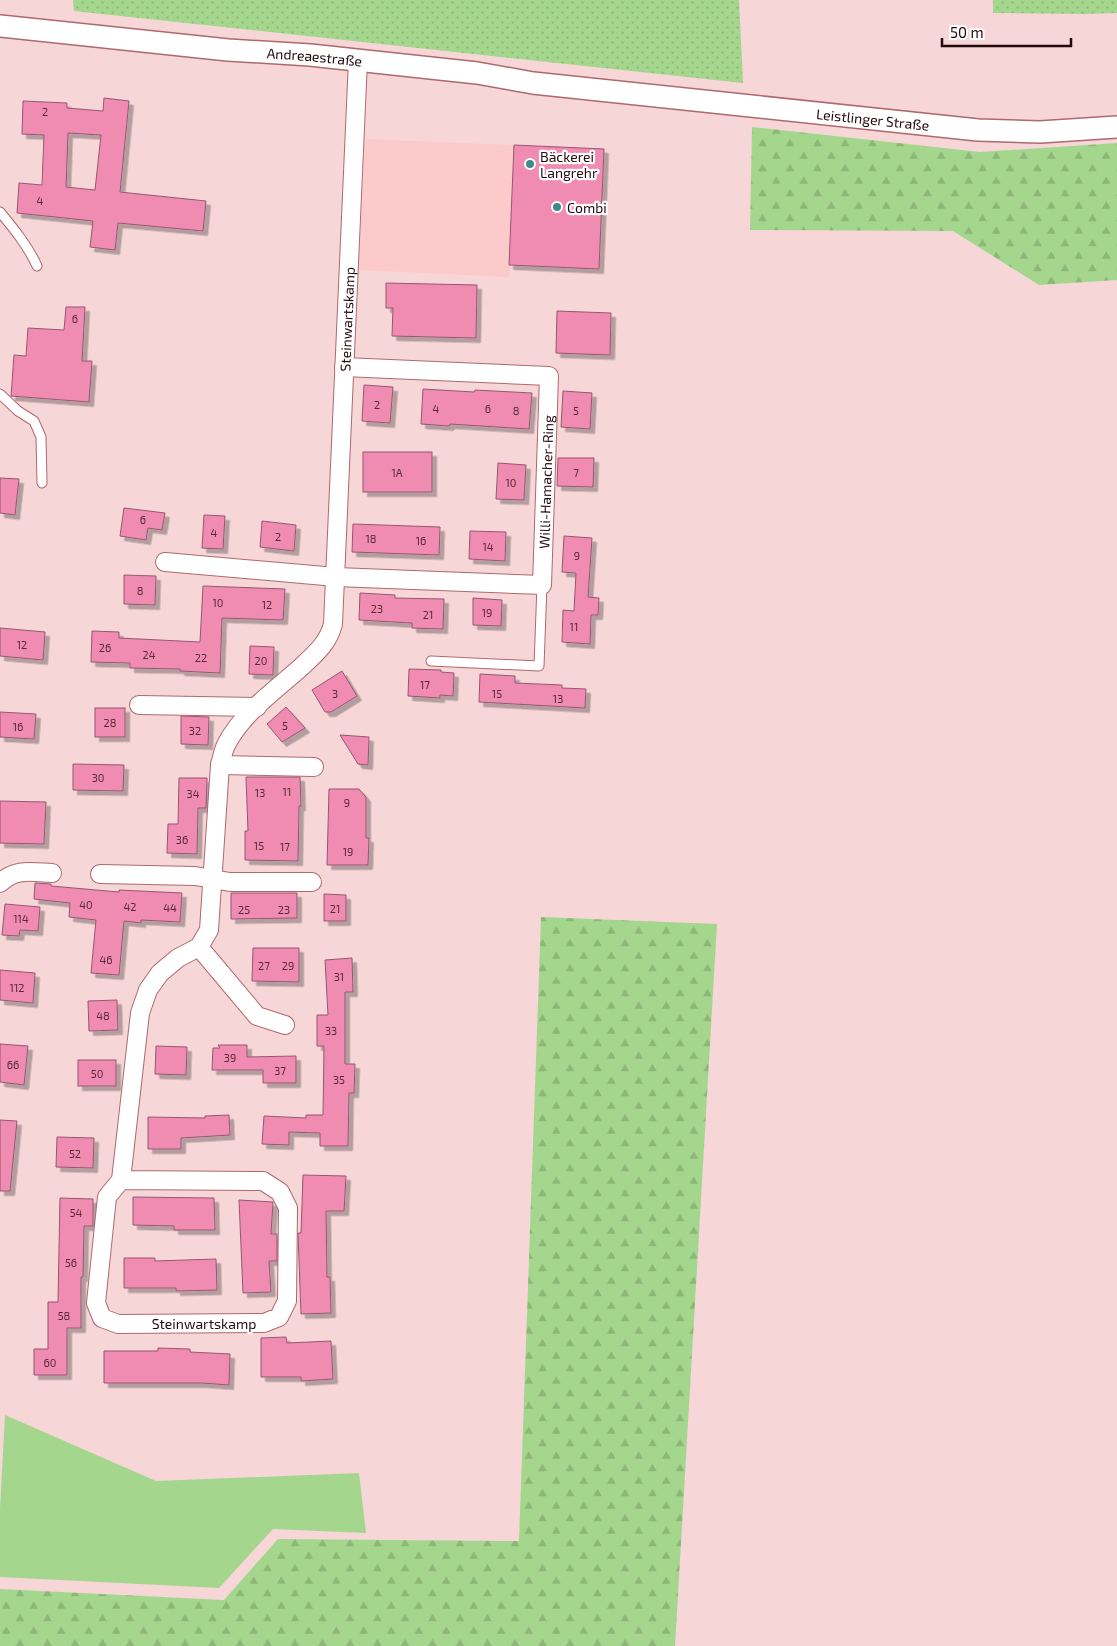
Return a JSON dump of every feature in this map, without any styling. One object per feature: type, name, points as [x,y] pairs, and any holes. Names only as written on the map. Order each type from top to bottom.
[{"type":"street","name":"Andreaestraße","points":[[0,26],[228,50],[358,60],[476,73],[533,83],[628,93]]},
{"type":"street","name":"Steinwartskamp","points":[[121,1180],[263,1181],[280,1192],[288,1208],[288,1227],[287,1302],[279,1317],[264,1323],[118,1324],[102,1318],[96,1303],[107,1197],[121,1180],[140,1013],[148,990],[160,973],[178,958],[199,947],[208,930],[220,766],[226,745],[237,728],[256,707],[321,649],[330,636],[333,624],[358,60]]},
{"type":"street","name":"Leistlinger Straße","points":[[628,93],[978,130],[1040,132],[1117,127]]},
{"type":"street","name":"Willi-Hamacher-Ring","points":[[344,367],[549,376],[542,586]]},
{"type":"street","points":[[165,562],[336,578],[542,586]]},
{"type":"street","points":[[139,705],[256,707]]},
{"type":"street","points":[[220,766],[314,767]]},
{"type":"street","points":[[0,883],[9,875],[24,872],[52,873]]},
{"type":"street","points":[[100,874],[195,876],[230,882],[312,882]]},
{"type":"street","points":[[199,947],[256,1016],[284,1025]]},
{"type":"lane","points":[[0,212],[23,241],[37,266]]},
{"type":"lane","points":[[0,394],[18,411],[34,421],[41,437],[42,483]]},
{"type":"lane","points":[[431,661],[539,666],[542,586]]},
{"type":"shaded area","points":[[365,139],[604,149],[599,269],[510,265],[509,277],[359,270]]},
{"type":"green space","points":[[73,0],[739,0],[743,83],[74,11]]},
{"type":"green space","points":[[993,0],[1117,0],[1117,13],[993,13]]},
{"type":"green space","points":[[752,127],[980,152],[1117,143],[1117,280],[1039,285],[953,231],[750,230]]},
{"type":"green space","points":[[541,917],[717,924],[675,1646],[0,1646],[0,1589],[224,1600],[278,1539],[519,1541]]},
{"type":"green space","points":[[5,1415],[156,1481],[359,1473],[366,1533],[273,1529],[219,1588],[0,1577],[0,1509]]},
{"type":"building","points":[[104,98],[129,101],[120,192],[206,201],[203,231],[118,223],[115,250],[90,247],[93,221],[17,213],[19,183],[42,185],[44,135],[22,134],[23,101],[67,103],[67,108],[103,111]],"holes":[[[68,133],[101,135],[95,190],[66,187]]]},
{"type":"building","name":"Combi","points":[[514,145],[604,149],[599,269],[509,265]]},
{"type":"building","points":[[386,283],[477,285],[476,338],[392,336],[393,308],[386,308]]},
{"type":"building","points":[[66,307],[85,307],[82,361],[92,361],[89,402],[11,396],[14,355],[26,356],[28,328],[64,330]]},
{"type":"building","points":[[557,311],[611,313],[610,355],[556,353]]},
{"type":"building","points":[[364,385],[393,387],[390,423],[362,421]]},
{"type":"building","points":[[423,389],[532,393],[529,429],[421,424]]},
{"type":"building","points":[[563,391],[592,393],[590,429],[561,427]]},
{"type":"building","points":[[363,452],[432,452],[432,492],[363,492]]},
{"type":"building","points":[[558,458],[594,458],[593,487],[557,486]]},
{"type":"building","points":[[498,463],[526,465],[524,500],[496,499]]},
{"type":"building","points":[[0,478],[19,479],[15,515],[0,513]]},
{"type":"building","points":[[124,508],[165,513],[162,530],[148,528],[146,540],[120,536]]},
{"type":"building","points":[[204,515],[225,516],[223,549],[202,548]]},
{"type":"building","points":[[262,521],[296,525],[294,551],[260,547]]},
{"type":"building","points":[[353,524],[440,527],[439,555],[352,552]]},
{"type":"building","points":[[470,531],[506,532],[505,561],[469,559]]},
{"type":"building","points":[[564,536],[592,538],[588,597],[599,598],[598,615],[591,615],[590,644],[562,642],[563,610],[574,611],[576,573],[562,572]]},
{"type":"building","points":[[124,575],[156,576],[155,605],[124,604]]},
{"type":"building","points":[[203,586],[285,589],[283,620],[222,618],[220,673],[180,671],[180,669],[130,668],[130,663],[91,662],[92,631],[119,632],[119,638],[200,642]]},
{"type":"building","points":[[360,593],[395,595],[395,598],[444,599],[443,629],[412,628],[412,623],[359,620]]},
{"type":"building","points":[[473,598],[502,600],[501,626],[473,625]]},
{"type":"building","points":[[0,628],[45,632],[43,660],[0,656]]},
{"type":"building","points":[[250,646],[274,647],[273,675],[249,674]]},
{"type":"building","points":[[409,669],[441,670],[441,672],[454,673],[453,696],[440,695],[440,698],[408,696]]},
{"type":"building","points":[[342,671],[357,696],[331,712],[325,712],[312,690]]},
{"type":"building","points":[[480,674],[515,676],[515,683],[562,685],[562,688],[586,689],[585,708],[479,702]]},
{"type":"building","points":[[286,707],[305,728],[282,742],[267,724]]},
{"type":"building","points":[[95,708],[125,708],[125,737],[95,737]]},
{"type":"building","points":[[0,712],[36,714],[34,739],[0,737]]},
{"type":"building","points":[[181,716],[209,717],[208,745],[181,744]]},
{"type":"building","points":[[340,735],[369,737],[368,765],[358,764]]},
{"type":"building","points":[[73,764],[124,765],[123,791],[73,790]]},
{"type":"building","points":[[246,777],[300,777],[301,806],[299,806],[298,861],[245,860],[245,831],[248,831]]},
{"type":"building","points":[[179,778],[207,778],[206,808],[198,808],[197,854],[167,853],[168,824],[178,824]]},
{"type":"building","points":[[329,789],[359,789],[366,797],[366,838],[369,838],[368,865],[327,865]]},
{"type":"building","points":[[0,801],[46,802],[44,844],[0,843]]},
{"type":"building","points":[[35,883],[119,892],[119,890],[182,893],[180,922],[141,920],[141,923],[124,921],[119,975],[91,973],[96,920],[69,917],[70,903],[34,899]]},
{"type":"building","points":[[231,893],[297,893],[297,918],[231,919]]},
{"type":"building","points":[[324,894],[346,895],[346,921],[324,921]]},
{"type":"building","points":[[5,904],[40,907],[38,931],[20,930],[19,936],[2,935]]},
{"type":"building","points":[[253,948],[299,948],[299,982],[252,981]]},
{"type":"building","points":[[352,958],[353,992],[345,992],[345,1064],[355,1064],[354,1093],[349,1093],[348,1146],[320,1146],[320,1133],[289,1132],[289,1145],[262,1144],[264,1116],[306,1118],[306,1115],[323,1115],[324,1046],[317,1046],[317,1015],[328,1015],[325,960]]},
{"type":"building","points":[[0,970],[35,973],[33,1003],[0,1000]]},
{"type":"building","points":[[117,1000],[118,1030],[89,1031],[88,1001]]},
{"type":"building","points":[[0,1044],[28,1046],[24,1085],[0,1082]]},
{"type":"building","points":[[218,1045],[247,1045],[247,1057],[296,1056],[296,1083],[263,1083],[263,1070],[212,1070],[213,1048],[220,1048]]},
{"type":"building","points":[[156,1046],[187,1047],[186,1075],[155,1074]]},
{"type":"building","points":[[78,1060],[116,1060],[116,1086],[78,1086]]},
{"type":"building","points":[[229,1115],[230,1135],[181,1138],[181,1149],[148,1149],[148,1117],[205,1118],[205,1116]]},
{"type":"building","points":[[0,1120],[17,1121],[10,1191],[0,1191]]},
{"type":"building","points":[[57,1137],[94,1138],[93,1168],[56,1167]]},
{"type":"building","points":[[303,1175],[346,1176],[344,1211],[326,1211],[327,1277],[330,1277],[331,1313],[301,1314],[298,1233],[301,1233]]},
{"type":"building","points":[[133,1197],[214,1198],[215,1230],[174,1230],[174,1226],[133,1225]]},
{"type":"building","points":[[60,1198],[93,1199],[93,1226],[84,1226],[81,1328],[67,1328],[67,1375],[34,1375],[34,1349],[48,1349],[48,1302],[58,1302]]},
{"type":"building","points":[[239,1200],[273,1202],[271,1234],[277,1234],[277,1261],[269,1261],[271,1292],[243,1293]]},
{"type":"building","points":[[124,1258],[155,1258],[155,1261],[216,1259],[217,1290],[176,1291],[176,1288],[124,1288]]},
{"type":"building","points":[[286,1337],[287,1343],[331,1341],[333,1379],[301,1381],[301,1377],[261,1377],[261,1338]]},
{"type":"building","points":[[158,1348],[190,1349],[190,1352],[230,1354],[229,1385],[202,1383],[104,1383],[104,1351],[158,1351]]},
{"type":"place","name":"Bäckerei Langrehr","points":[[530,164]]},
{"type":"place","name":"Combi","points":[[557,207]]}]
